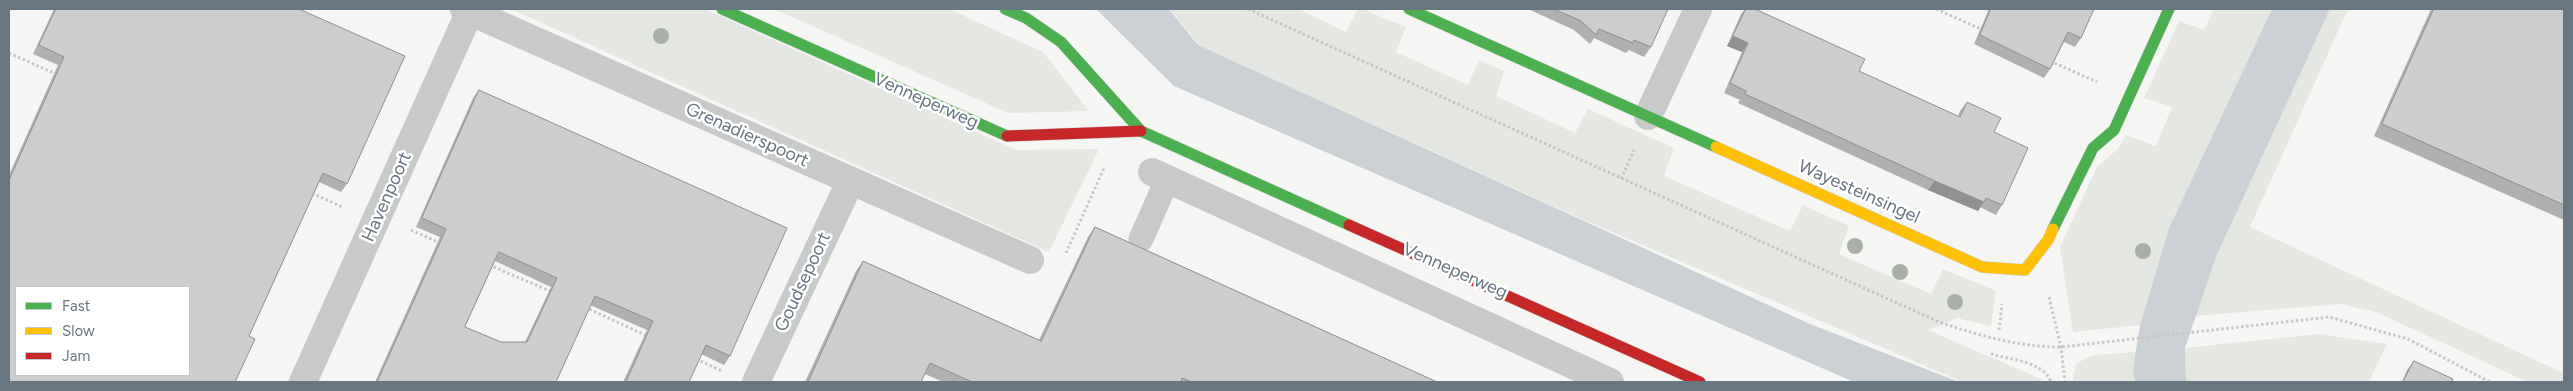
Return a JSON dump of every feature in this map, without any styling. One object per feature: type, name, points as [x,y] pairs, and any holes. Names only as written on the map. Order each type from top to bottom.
[{"type":"street","name":"Venneperweg","points":[[722,9],[1002,136],[1048,136],[1141,131]]},
{"type":"street","name":"Venneperweg","points":[[1004,9],[1026,18],[1061,42],[1141,131],[1700,382]]},
{"type":"street","name":"Wayesteinsingel","points":[[1409,9],[1982,267],[2025,270]]},
{"type":"street","points":[[1648,116],[1698,9]]},
{"type":"street","points":[[2025,270],[2048,240],[2093,148],[2114,130],[2169,9]]},
{"type":"street","name":"Grenadierspoort","points":[[467,10],[850,182],[1030,260]]},
{"type":"street","name":"Havenpoort","points":[[304,382],[376,222],[467,10]]},
{"type":"street","points":[[1194,189],[1210,161]]},
{"type":"street","name":"Venneperweg","points":[[1160,175],[1610,382]]},
{"type":"street","name":"Goudsepoort","points":[[756,382],[850,182]]},
{"type":"lane","points":[[1141,239],[1160,175]]},
{"type":"path","points":[[1248,9],[1940,322],[2010,344],[2032,347],[2097,344],[2329,317],[2408,339],[2490,382]]},
{"type":"path","points":[[1936,9],[1943,10],[1986,32]]},
{"type":"path","points":[[9,53],[66,79]]},
{"type":"path","points":[[2048,60],[2129,97]]},
{"type":"path","points":[[1063,258],[1106,164],[1143,178],[1160,175]]},
{"type":"path","points":[[310,192],[376,222],[393,222],[449,247]]},
{"type":"path","points":[[485,263],[558,295]]},
{"type":"path","points":[[2025,270],[2044,278],[2061,347],[2065,382]]},
{"type":"path","points":[[576,303],[654,339]]},
{"type":"path","points":[[1999,330],[2003,303]]},
{"type":"path","points":[[1991,354],[2040,367],[2048,373],[2051,382]]},
{"type":"path","points":[[688,355],[723,371]]},
{"type":"shaded area","points":[[511,9],[705,9],[1016,150],[1099,149],[1049,252]]},
{"type":"shaded area","points":[[774,9],[949,9],[1043,52],[1089,111],[1008,113]]},
{"type":"shaded area","points":[[1096,9],[1169,9],[1198,45],[1810,324],[1959,382],[1854,382],[1174,86]]},
{"type":"shaded area","points":[[1170,9],[1298,9],[1346,32],[1358,9],[1362,9],[1406,27],[1396,52],[1468,85],[1479,60],[1504,71],[1496,96],[1575,133],[1588,109],[1674,148],[1664,176],[1790,231],[1803,205],[1849,226],[1839,254],[1931,294],[1943,269],[1996,291],[1991,326],[1957,318],[1928,330],[2041,379],[2041,382],[1963,382],[1577,217],[1200,46]]},
{"type":"shaded area","points":[[2214,9],[2272,9],[2169,228],[2140,325],[2073,332],[2060,247],[2097,167],[2118,149],[2126,135],[2156,146],[2172,107],[2144,98],[2179,21],[2204,30]]},
{"type":"shaded area","points":[[2272,9],[2330,9],[2216,257],[2185,348],[2186,382],[2135,382],[2133,369],[2140,325],[2169,228]]},
{"type":"shaded area","points":[[2330,9],[2348,9],[2250,227],[2561,372],[2564,370],[2564,382],[2528,382],[2376,312],[2340,304],[2195,316],[2216,257]]},
{"type":"shaded area","points":[[2318,334],[2387,344],[2369,382],[2186,382],[2185,348]]},
{"type":"shaded area","points":[[2136,352],[2133,369],[2135,382],[2074,382],[2073,375],[2077,363],[2093,355]]},
{"type":"building","points":[[56,9],[299,9],[405,56],[347,184],[323,173],[249,336],[255,339],[235,382],[9,382],[9,180],[64,57],[39,45]]},
{"type":"building","points":[[1554,9],[1668,9],[1651,47],[1634,40],[1633,43],[1599,29],[1596,35],[1581,21]]},
{"type":"building","points":[[1746,9],[1755,9],[1865,59],[1859,71],[1960,117],[1967,102],[2001,118],[1994,132],[2028,148],[2002,205],[1986,198],[1984,202],[1935,181],[1745,94],[1746,91],[1730,83],[1748,43],[1733,36]]},
{"type":"building","points":[[1991,9],[2094,9],[2081,38],[2068,32],[2050,69],[1980,35]]},
{"type":"building","points":[[2434,9],[2564,9],[2564,205],[2382,124]]},
{"type":"building","points":[[479,90],[787,228],[730,356],[706,345],[689,382],[626,382],[653,321],[595,296],[556,382],[377,382],[446,229],[422,218]],"holes":[[[499,252],[557,278],[527,342],[501,342],[465,327]]]},
{"type":"building","points":[[1095,227],[1437,382],[1192,382],[1182,378],[1181,382],[972,382],[930,363],[921,382],[808,382],[863,261],[1041,341]]},
{"type":"building","points":[[2414,361],[2453,379],[2452,382],[2403,382]]},
{"type":"traffic: fast","points":[[722,9],[1007,136]]},
{"type":"traffic: fast","points":[[1005,9],[1026,18],[1061,42],[1141,131],[1349,225]]},
{"type":"traffic: fast","points":[[1409,9],[1716,147]]},
{"type":"traffic: fast","points":[[2053,229],[2093,148],[2114,130],[2169,9]]},
{"type":"traffic: slow","points":[[1716,147],[1982,267],[2025,270],[2048,240],[2053,229]]},
{"type":"traffic: jam","points":[[1007,136],[1141,131]]},
{"type":"traffic: jam","points":[[1349,225],[1700,382]]}]
